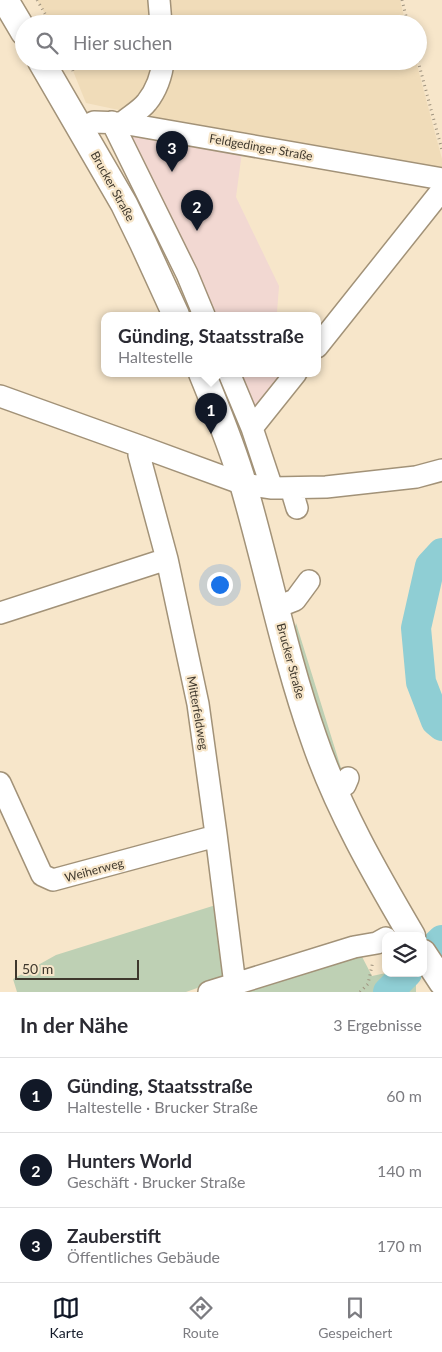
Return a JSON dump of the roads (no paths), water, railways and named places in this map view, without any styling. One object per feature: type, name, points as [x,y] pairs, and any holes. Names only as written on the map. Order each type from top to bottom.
[{"type":"main road","points":[[5,0],[15,17]]},
{"type":"main road","name":"Brucker Straße","points":[[46,70],[124,204],[175,312]]},
{"type":"main road","name":"Brucker Straße","points":[[204,377],[244,484],[297,685],[314,740],[341,785],[393,932]]},
{"type":"street","points":[[159,0],[160,15]]},
{"type":"street","points":[[162,70],[147,103],[117,122],[203,312]]},
{"type":"street","name":"Feldgedinger Straße","points":[[81,128],[94,122],[117,122],[442,179]]},
{"type":"street","points":[[321,341],[442,190]]},
{"type":"street","points":[[231,377],[252,428],[287,495]]},
{"type":"street","points":[[252,428],[293,377]]},
{"type":"street","points":[[0,396],[244,484],[287,495],[416,477],[442,470]]},
{"type":"street","name":"Mitterfeldweg","points":[[142,446],[139,455],[166,559],[198,704],[235,985]]},
{"type":"street","points":[[0,613],[166,559]]},
{"type":"street","points":[[276,607],[295,600],[309,581]]},
{"type":"street","name":"Weiherweg","points":[[0,783],[42,875],[53,880],[216,836]]},
{"type":"street","points":[[209,992],[382,939]]},
{"type":"waterway","points":[[442,553],[430,566],[416,628],[421,682],[436,721],[442,726]]},
{"type":"waterway","points":[[427,954],[442,940]]},
{"type":"waterway","points":[[388,992],[403,977]]},
{"type":"place","name":"Zauberstift","points":[[172,172]]},
{"type":"place","name":"Hunters World","points":[[197,231]]},
{"type":"place","name":"Günding, Staatsstraße","points":[[211,434]]}]
